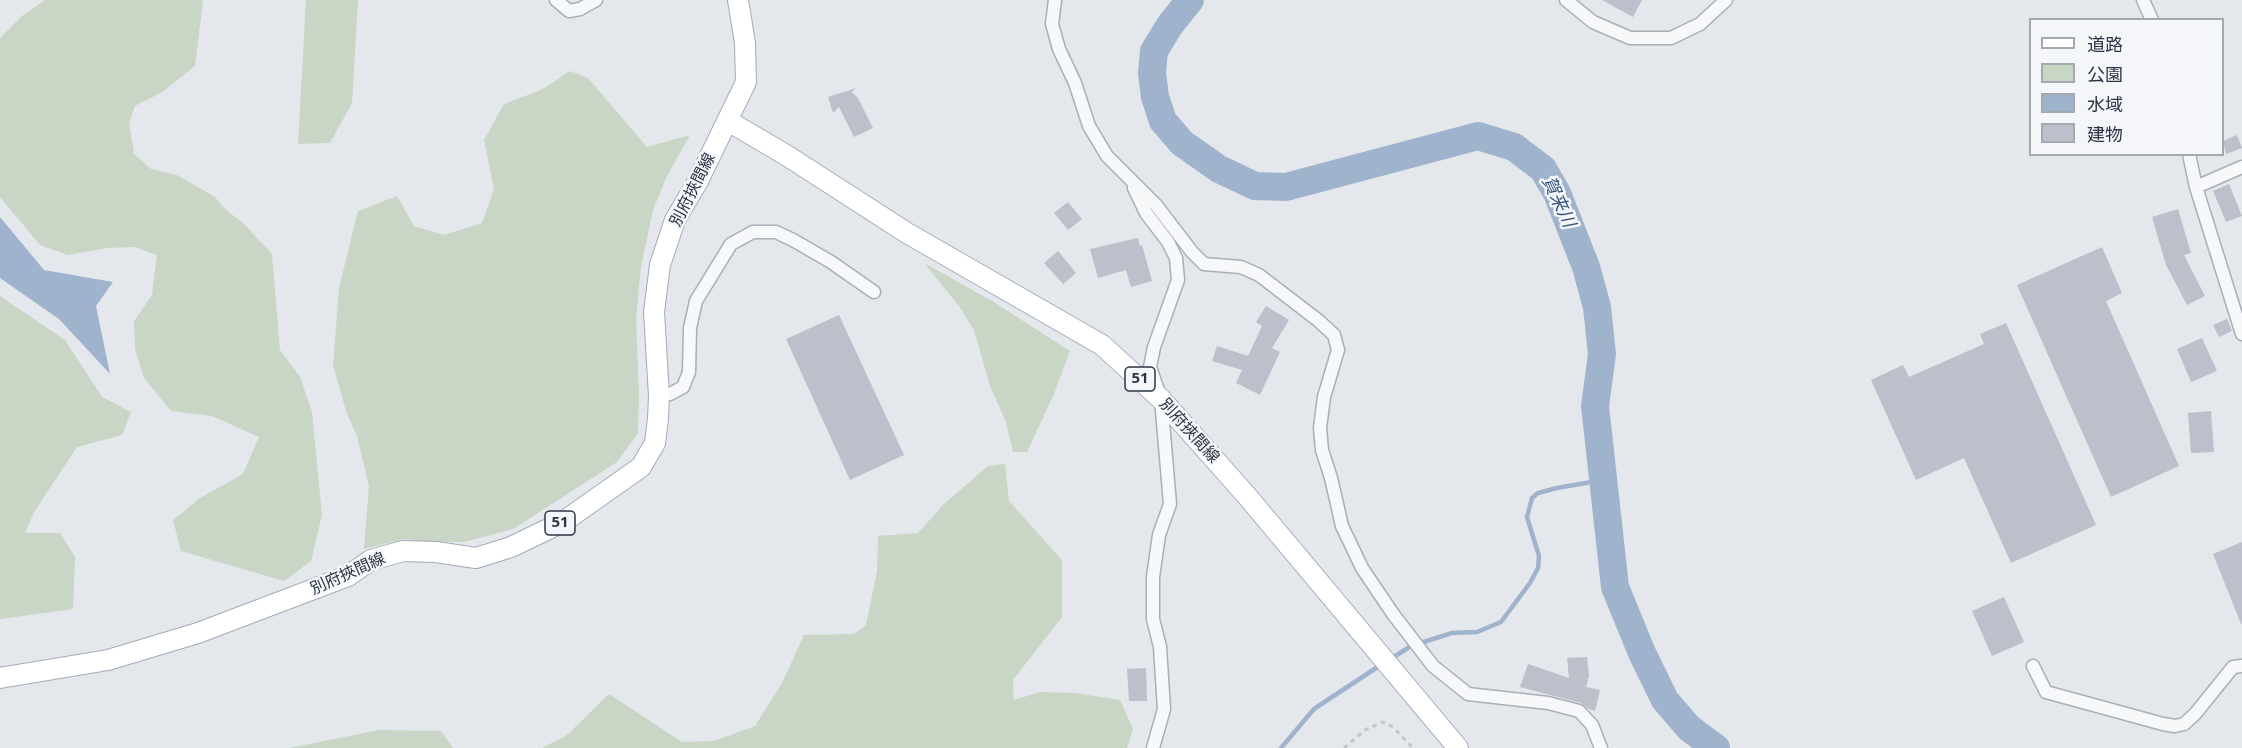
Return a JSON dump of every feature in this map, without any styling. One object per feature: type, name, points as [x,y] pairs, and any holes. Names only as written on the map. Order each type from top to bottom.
[{"type":"main road","name":"別府挾間線","points":[[0,678],[108,660],[198,633],[348,576],[371,560],[403,551],[436,552],[476,558],[511,547],[563,522],[641,467],[655,443],[659,396],[654,312],[660,265],[675,220],[698,182],[746,82],[745,43],[738,0]]},
{"type":"main road","name":"別府挾間線","points":[[728,121],[786,154],[907,233],[1102,345],[1161,399],[1247,496],[1458,748]]},
{"type":"street","points":[[555,0],[570,11],[580,9],[596,0]]},
{"type":"street","points":[[1055,0],[1052,24],[1059,49],[1075,83],[1089,126],[1107,156],[1156,205],[1191,252],[1204,264],[1241,267],[1259,275],[1334,335],[1338,350],[1324,397],[1320,428],[1322,450],[1342,526],[1362,568],[1393,614],[1433,666],[1468,694],[1548,703],[1579,711],[1592,725],[1600,748]]},
{"type":"street","points":[[1566,0],[1593,22],[1630,38],[1671,38],[1700,24],[1726,0]]},
{"type":"street","points":[[2143,0],[2151,18]]},
{"type":"street","points":[[2189,156],[2196,187],[2242,334]]},
{"type":"street","points":[[2196,187],[2242,167]]},
{"type":"street","points":[[1131,182],[1146,213],[1168,242],[1176,258],[1178,280],[1154,347],[1150,367],[1161,399],[1170,504],[1160,536],[1153,577],[1153,619],[1160,647],[1164,709],[1153,748]]},
{"type":"street","points":[[659,396],[670,394],[683,387],[689,372],[690,328],[696,301],[731,244],[753,232],[776,232],[793,240],[831,262],[874,292]]},
{"type":"street","points":[[2033,666],[2046,692],[2175,726],[2184,724],[2195,714],[2233,667],[2242,666]]},
{"type":"path","points":[[1344,748],[1365,730],[1383,722],[1393,728],[1413,748]]},
{"type":"green space","points":[[45,0],[203,0],[195,66],[161,93],[135,106],[129,123],[134,154],[151,169],[177,175],[215,197],[272,254],[280,350],[300,377],[312,412],[322,515],[311,561],[284,581],[181,551],[173,520],[200,498],[243,474],[259,437],[212,416],[171,411],[144,378],[135,349],[134,321],[152,295],[157,255],[135,247],[108,248],[68,255],[40,245],[0,197],[0,38],[22,16]]},
{"type":"green space","points":[[306,0],[358,0],[352,103],[330,143],[298,144]]},
{"type":"green space","points":[[570,71],[588,78],[647,147],[690,135],[667,176],[653,210],[641,267],[636,318],[638,433],[617,462],[513,529],[464,542],[405,539],[364,549],[369,486],[357,436],[346,411],[333,365],[339,288],[358,211],[397,196],[414,226],[444,235],[482,223],[494,189],[484,140],[504,104],[541,90]]},
{"type":"green space","points":[[924,263],[992,301],[1070,351],[1054,394],[1027,452],[1013,452],[1006,422],[990,386],[974,330],[959,306]]},
{"type":"green space","points":[[0,296],[65,340],[102,397],[131,412],[122,435],[77,447],[34,512],[25,533],[60,533],[75,557],[73,609],[0,619]]},
{"type":"green space","points":[[1005,464],[1009,501],[1062,560],[1062,617],[1013,680],[1014,700],[1040,692],[1075,693],[1120,700],[1133,729],[1127,748],[542,748],[567,735],[609,694],[682,742],[714,741],[755,726],[782,683],[804,635],[854,634],[866,625],[877,571],[878,536],[918,533],[944,504],[988,466]]},
{"type":"green space","points":[[379,730],[441,731],[453,748],[289,748]]},
{"type":"water","points":[[0,217],[44,270],[113,282],[96,306],[110,374],[59,319],[0,278]]},
{"type":"building","points":[[1602,0],[1642,0],[1633,17]]},
{"type":"building","points":[[856,88],[852,92],[858,98],[873,128],[854,137],[839,107],[833,113],[828,97]]},
{"type":"building","points":[[2237,135],[2242,148],[2226,154],[2224,141]]},
{"type":"building","points":[[2229,184],[2242,216],[2226,222],[2213,191]]},
{"type":"building","points":[[1068,202],[1082,219],[1068,230],[1054,213]]},
{"type":"building","points":[[2178,209],[2191,253],[2184,255],[2205,296],[2187,305],[2166,265],[2152,217]]},
{"type":"building","points":[[1138,238],[1152,281],[1131,287],[1126,270],[1098,278],[1090,249]]},
{"type":"building","points":[[2102,247],[2122,293],[2106,301],[2179,466],[2111,497],[2017,285]]},
{"type":"building","points":[[1058,251],[1076,273],[1063,284],[1044,263]]},
{"type":"building","points":[[1266,306],[1289,320],[1272,348],[1280,352],[1260,395],[1236,383],[1242,370],[1212,361],[1217,346],[1248,356],[1262,326],[1256,322]]},
{"type":"building","points":[[839,315],[904,455],[850,480],[786,339]]},
{"type":"building","points":[[2227,319],[2232,331],[2219,337],[2213,325]]},
{"type":"building","points":[[2006,323],[2096,525],[2011,563],[1964,458],[1916,480],[1871,380],[1903,365],[1909,377],[1984,344],[1980,334]]},
{"type":"building","points":[[2202,338],[2217,371],[2191,382],[2177,349]]},
{"type":"building","points":[[2211,411],[2214,452],[2191,453],[2188,413]]},
{"type":"building","points":[[2242,542],[2242,624],[2241,624],[2213,554]]},
{"type":"building","points":[[2004,597],[2024,642],[1992,656],[1972,611]]},
{"type":"building","points":[[1587,657],[1589,676],[1586,687],[1600,690],[1595,711],[1581,703],[1520,687],[1528,664],[1569,678],[1567,658]]},
{"type":"building","points":[[1146,668],[1147,701],[1129,701],[1127,669]]},
{"type":"waterway","name":"賀来川","points":[[1190,0],[1170,25],[1154,51],[1152,73],[1155,97],[1163,121],[1182,143],[1219,169],[1255,186],[1286,187],[1478,136],[1514,147],[1543,169],[1557,193],[1586,267],[1597,307],[1602,354],[1595,406],[1615,587],[1642,653],[1665,700],[1689,728],[1716,748]]},
{"type":"waterway","points":[[1389,660],[1411,646],[1452,633],[1477,632],[1501,622],[1530,583],[1538,568],[1539,556],[1527,517],[1532,498],[1538,493],[1557,488],[1603,480]]},
{"type":"waterway","points":[[1281,748],[1314,709],[1382,664]]}]
